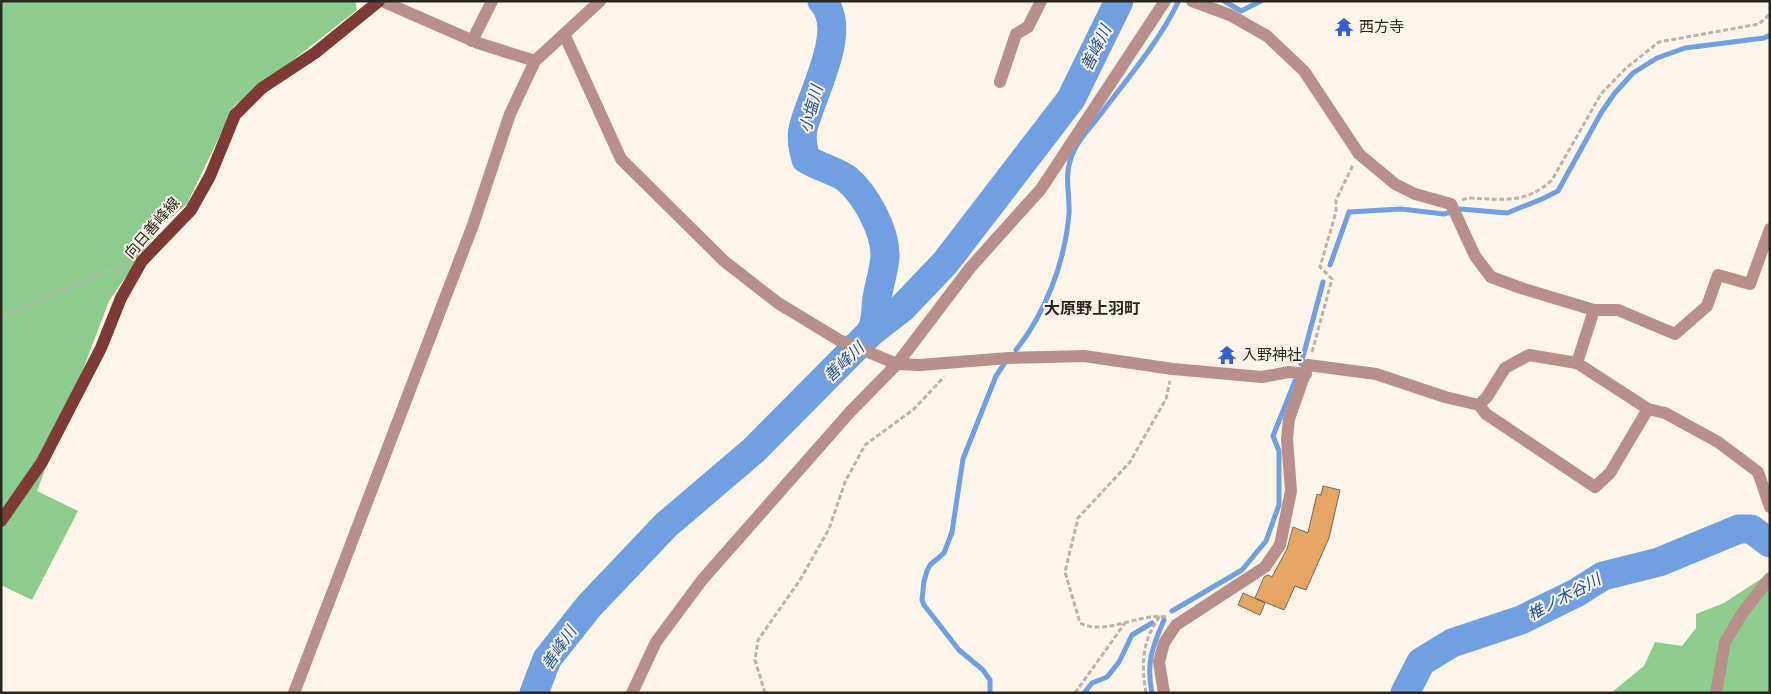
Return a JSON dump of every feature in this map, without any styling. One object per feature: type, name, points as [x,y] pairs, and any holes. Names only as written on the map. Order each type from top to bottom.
[{"type":"main road","name":"向日善峰線","points":[[1,521],[42,462],[101,348],[121,298],[142,261],[191,210],[201,193],[235,115],[262,88],[315,54],[381,1]]},
{"type":"street","points":[[381,1],[472,40],[535,60]]},
{"type":"street","points":[[472,40],[492,1]]},
{"type":"street","points":[[294,693],[473,225],[510,114],[535,60],[565,36],[600,1]]},
{"type":"street","points":[[1000,82],[1016,34],[1028,27],[1041,1]]},
{"type":"street","points":[[632,693],[656,642],[702,580],[893,363],[970,268],[1041,189],[1165,1]]},
{"type":"street","points":[[1192,1],[1230,15],[1266,36],[1304,71],[1359,154],[1395,184],[1453,209],[1475,256],[1491,276],[1521,288],[1594,310],[1618,310],[1675,334],[1707,306],[1718,275],[1750,284],[1770,229]]},
{"type":"street","points":[[565,36],[621,159],[724,261],[778,303],[839,340],[893,363],[920,365],[1084,356],[1173,369],[1262,377],[1307,370],[1376,374],[1445,398],[1479,405],[1486,414],[1594,487],[1610,473],[1648,409]]},
{"type":"street","points":[[1577,362],[1594,310]]},
{"type":"street","points":[[1479,405],[1505,368],[1530,355],[1577,362],[1648,409],[1665,413],[1764,469],[1770,507]]},
{"type":"street","points":[[1164,693],[1159,662],[1164,643],[1180,622],[1265,567],[1280,545],[1291,492],[1287,439],[1289,419],[1307,370]]},
{"type":"street","points":[[1716,693],[1725,642],[1743,612],[1770,578]]},
{"type":"path","points":[[1453,209],[1468,198],[1517,200],[1545,187],[1552,180],[1601,94],[1626,68],[1659,42],[1759,24],[1770,14]]},
{"type":"path","points":[[1307,370],[1332,279],[1320,268],[1336,212],[1336,200],[1359,154]]},
{"type":"path","points":[[1,317],[130,262]]},
{"type":"path","points":[[765,693],[755,660],[758,640],[800,580],[829,529],[845,482],[865,445],[914,409],[958,362]]},
{"type":"path","points":[[1173,369],[1166,399],[1130,462],[1078,518],[1065,572],[1080,623],[1089,627],[1125,623],[1157,615],[1170,617],[1180,622]]},
{"type":"path","points":[[1075,693],[1125,623]]},
{"type":"green space","points":[[1,1],[355,1],[357,10],[234,106],[187,204],[161,226],[109,301],[37,491],[78,511],[32,600],[1,585]]},
{"type":"green space","points":[[1770,573],[1770,693],[1611,693],[1644,666],[1655,642],[1682,646],[1696,628],[1696,614],[1724,603]]},
{"type":"building","points":[[1323,486],[1340,490],[1329,538],[1306,590],[1295,586],[1284,610],[1255,598],[1264,577],[1268,575],[1272,577],[1287,549],[1293,527],[1308,533],[1317,494],[1321,495]]},
{"type":"building","points":[[1243,593],[1265,603],[1260,615],[1238,605]]},
{"type":"waterway","name":"小塩川","points":[[822,1],[830,13],[832,28],[830,45],[826,64],[803,129],[803,144],[806,159],[844,177],[861,194],[874,215],[882,237],[885,257],[884,267],[871,332]]},
{"type":"waterway","name":"善峰川","points":[[534,693],[547,659],[589,606],[666,525],[754,450],[871,332],[902,308],[945,263],[1071,99],[1119,1]]},
{"type":"waterway","points":[[1224,1],[1241,11],[1261,1]]},
{"type":"waterway","points":[[1016,350],[1045,303],[1058,268],[1067,232],[1069,214],[1068,172],[1074,151],[1085,133],[1099,117],[1163,30],[1178,2]]},
{"type":"waterway","points":[[1330,265],[1349,212],[1401,209],[1444,214],[1461,209],[1507,213],[1558,191],[1601,113],[1614,94],[1633,73],[1657,58],[1685,48],[1764,38],[1770,35]]},
{"type":"waterway","points":[[1301,364],[1323,282]]},
{"type":"waterway","points":[[990,693],[990,680],[983,670],[959,650],[922,600],[927,571],[930,565],[944,553],[952,532],[963,459],[996,376],[1004,364]]},
{"type":"waterway","points":[[1172,611],[1242,570],[1266,541],[1279,505],[1279,451],[1273,436],[1295,381]]},
{"type":"waterway","name":"椎ノ木谷川","points":[[1405,693],[1421,662],[1452,643],[1521,620],[1576,593],[1603,576],[1659,562],[1739,529],[1751,529],[1770,543]]},
{"type":"waterway","points":[[1152,693],[1150,683],[1151,656],[1164,620]]},
{"type":"waterway","points":[[1084,693],[1092,683],[1107,677],[1119,662],[1132,635],[1152,623]]},
{"type":"place","name":"西方寺","points":[[1344,27]]},
{"type":"place","name":"入野神社","points":[[1227,355]]},
{"type":"district","name":"大原野上羽町","points":[[1092,308]]}]
